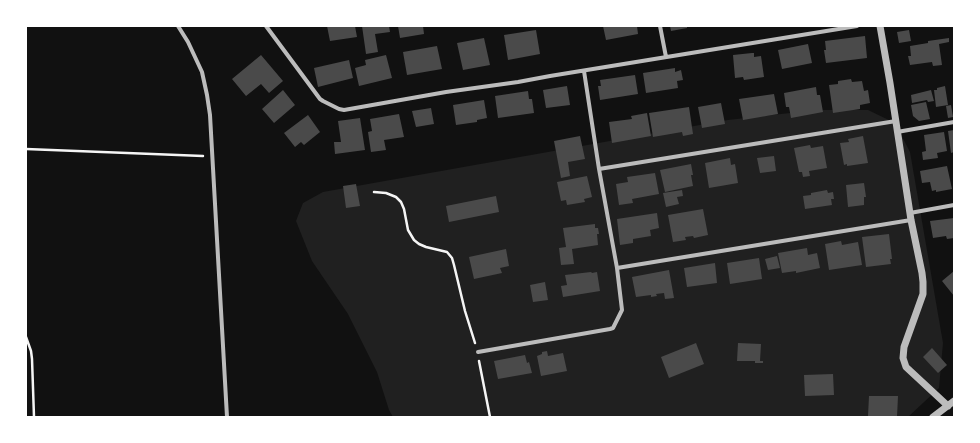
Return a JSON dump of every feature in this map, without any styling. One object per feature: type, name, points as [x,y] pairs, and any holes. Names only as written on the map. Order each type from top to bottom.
[{"type":"street","points":[[178,26],[202,72],[210,115],[227,417]]},
{"type":"street","points":[[266,26],[320,98],[323,101],[344,110],[446,92],[518,82],[857,26]]},
{"type":"street","points":[[660,26],[666,57]]},
{"type":"street","points":[[880,26],[910,216],[922,274],[923,294],[904,347],[903,358],[906,367],[951,404],[933,417]]},
{"type":"street","points":[[478,352],[610,329],[613,328],[622,310],[617,268],[599,170],[584,71]]},
{"type":"street","points":[[599,170],[896,121]]},
{"type":"street","points":[[897,132],[954,122]]},
{"type":"street","points":[[617,268],[910,216],[954,205]]},
{"type":"path","points":[[26,149],[212,157]]},
{"type":"path","points":[[374,192],[386,193],[396,197],[401,202],[404,209],[408,230],[414,240],[419,244],[447,252],[452,258],[465,311],[478,352],[490,417]]},
{"type":"path","points":[[26,337],[32,359],[34,417]]},
{"type":"shaded area","points":[[823,110],[868,110],[895,123],[910,152],[943,343],[939,388],[908,417],[393,417],[389,410],[377,372],[348,314],[312,261],[296,221],[303,203],[323,192],[728,120]]},
{"type":"building","points":[[327,26],[355,26],[357,37],[330,41]]},
{"type":"building","points":[[362,26],[389,26],[390,32],[375,34],[378,52],[366,54]]},
{"type":"building","points":[[398,26],[423,26],[424,34],[400,38]]},
{"type":"building","points":[[603,26],[637,26],[638,34],[606,40]]},
{"type":"building","points":[[670,26],[687,26],[687,28],[671,31]]},
{"type":"building","points":[[536,30],[540,54],[508,60],[504,35]]},
{"type":"building","points":[[909,30],[911,41],[899,43],[897,32]]},
{"type":"building","points":[[865,36],[867,58],[826,63],[824,50],[826,50],[825,41]]},
{"type":"building","points":[[484,38],[490,65],[463,70],[457,43]]},
{"type":"building","points":[[949,38],[949,42],[939,44],[942,65],[933,66],[932,62],[910,65],[908,56],[911,56],[910,46],[928,43],[928,41]]},
{"type":"building","points":[[808,44],[812,63],[782,69],[778,50]]},
{"type":"building","points":[[437,46],[442,69],[407,75],[403,52]]},
{"type":"building","points":[[754,53],[754,57],[761,56],[764,77],[744,80],[743,77],[735,78],[733,55]]},
{"type":"building","points":[[261,55],[283,81],[269,93],[261,84],[246,96],[232,79]]},
{"type":"building","points":[[386,55],[392,78],[359,86],[355,68],[366,65],[365,60]]},
{"type":"building","points":[[349,60],[353,78],[318,87],[314,68]]},
{"type":"building","points":[[675,68],[675,72],[681,70],[683,80],[677,81],[678,88],[646,93],[643,73]]},
{"type":"building","points":[[635,75],[638,94],[600,100],[598,86],[601,86],[600,80]]},
{"type":"building","points":[[851,79],[852,82],[862,81],[864,91],[868,90],[870,103],[860,105],[860,109],[833,113],[829,85],[838,84],[838,81]]},
{"type":"building","points":[[567,86],[570,105],[546,108],[543,90]]},
{"type":"building","points":[[945,86],[948,105],[936,107],[934,90]]},
{"type":"building","points":[[816,87],[817,95],[820,95],[823,112],[791,118],[789,107],[786,107],[784,93]]},
{"type":"building","points":[[283,90],[295,105],[274,123],[262,109]]},
{"type":"building","points":[[931,90],[934,101],[928,102],[927,100],[912,103],[911,95]]},
{"type":"building","points":[[528,91],[529,99],[532,99],[534,113],[498,118],[495,96]]},
{"type":"building","points":[[774,94],[778,114],[743,120],[739,99]]},
{"type":"building","points":[[484,100],[487,118],[477,120],[477,122],[456,125],[453,105]]},
{"type":"building","points":[[926,102],[930,119],[919,121],[913,116],[911,105]]},
{"type":"building","points":[[721,103],[725,124],[702,128],[698,107]]},
{"type":"building","points":[[951,105],[953,117],[948,118],[946,106]]},
{"type":"building","points":[[689,107],[693,134],[683,136],[682,132],[653,137],[649,113]]},
{"type":"building","points":[[431,108],[434,124],[416,127],[412,111]]},
{"type":"building","points":[[647,113],[651,136],[612,143],[609,122],[632,119],[631,116]]},
{"type":"building","points":[[399,114],[404,137],[384,140],[386,150],[371,152],[368,132],[372,131],[370,119]]},
{"type":"building","points":[[308,115],[320,132],[304,145],[301,142],[295,147],[284,133]]},
{"type":"building","points":[[360,118],[365,150],[335,154],[334,142],[341,142],[338,121]]},
{"type":"building","points":[[954,130],[954,152],[951,153],[948,131]]},
{"type":"building","points":[[944,132],[947,151],[937,153],[938,158],[923,160],[922,152],[926,151],[924,135]]},
{"type":"building","points":[[580,136],[585,159],[568,162],[570,176],[561,178],[554,141]]},
{"type":"building","points":[[863,136],[868,163],[847,166],[847,164],[844,165],[840,143],[849,142],[848,139]]},
{"type":"building","points":[[810,145],[811,148],[823,146],[827,168],[809,171],[810,176],[803,177],[802,172],[799,172],[794,148]]},
{"type":"building","points":[[774,156],[776,171],[760,173],[757,158]]},
{"type":"building","points":[[730,158],[731,165],[735,164],[738,183],[709,188],[705,163]]},
{"type":"building","points":[[691,164],[693,186],[665,192],[660,170]]},
{"type":"building","points":[[947,166],[952,189],[936,192],[936,190],[932,191],[930,182],[922,183],[920,171]]},
{"type":"building","points":[[655,173],[659,194],[632,199],[633,203],[619,205],[616,184],[628,182],[627,177]]},
{"type":"building","points":[[587,176],[592,197],[584,199],[585,202],[567,205],[566,200],[561,201],[557,182]]},
{"type":"building","points":[[864,183],[866,197],[864,197],[864,205],[848,207],[846,185]]},
{"type":"building","points":[[356,184],[360,206],[346,208],[343,186]]},
{"type":"building","points":[[682,190],[683,196],[677,197],[679,204],[666,207],[663,193]]},
{"type":"building","points":[[827,190],[828,193],[833,192],[834,199],[831,199],[832,205],[805,209],[803,196]]},
{"type":"building","points":[[496,196],[499,212],[449,222],[446,206]]},
{"type":"building","points":[[703,209],[708,235],[694,238],[693,236],[685,237],[686,240],[673,242],[668,215]]},
{"type":"building","points":[[657,213],[659,228],[650,230],[651,236],[633,239],[633,243],[620,245],[617,219]]},
{"type":"building","points":[[954,218],[954,238],[947,239],[946,236],[933,238],[930,221]]},
{"type":"building","points":[[595,224],[595,228],[598,228],[599,234],[597,234],[598,245],[572,249],[574,264],[561,265],[559,248],[566,247],[563,228]]},
{"type":"building","points":[[889,234],[892,259],[890,259],[891,264],[866,267],[862,237]]},
{"type":"building","points":[[841,241],[842,245],[858,242],[862,265],[829,270],[825,244]]},
{"type":"building","points":[[807,248],[808,255],[817,253],[820,268],[796,273],[796,271],[782,273],[778,253]]},
{"type":"building","points":[[506,249],[509,266],[500,268],[502,273],[474,279],[469,257]]},
{"type":"building","points":[[777,256],[780,268],[768,270],[765,259]]},
{"type":"building","points":[[759,258],[762,279],[730,284],[727,263]]},
{"type":"building","points":[[715,263],[717,283],[687,287],[684,268]]},
{"type":"building","points":[[669,270],[674,298],[665,299],[664,293],[656,294],[657,296],[651,297],[651,295],[636,297],[632,277]]},
{"type":"building","points":[[954,271],[954,296],[942,281]]},
{"type":"building","points":[[597,272],[600,291],[563,297],[561,286],[567,285],[565,275]]},
{"type":"building","points":[[545,282],[548,300],[533,302],[530,285]]},
{"type":"building","points":[[696,343],[704,364],[669,378],[661,357]]},
{"type":"building","points":[[738,343],[761,344],[760,361],[763,361],[763,363],[755,363],[755,361],[737,361]]},
{"type":"building","points":[[932,348],[947,365],[938,373],[923,357]]},
{"type":"building","points":[[547,351],[548,356],[563,353],[567,371],[541,376],[537,356],[542,354],[542,352]]},
{"type":"building","points":[[525,355],[532,373],[498,379],[494,361]]},
{"type":"building","points":[[833,374],[834,395],[805,396],[804,375]]},
{"type":"building","points":[[869,396],[898,396],[897,417],[868,416]]}]
